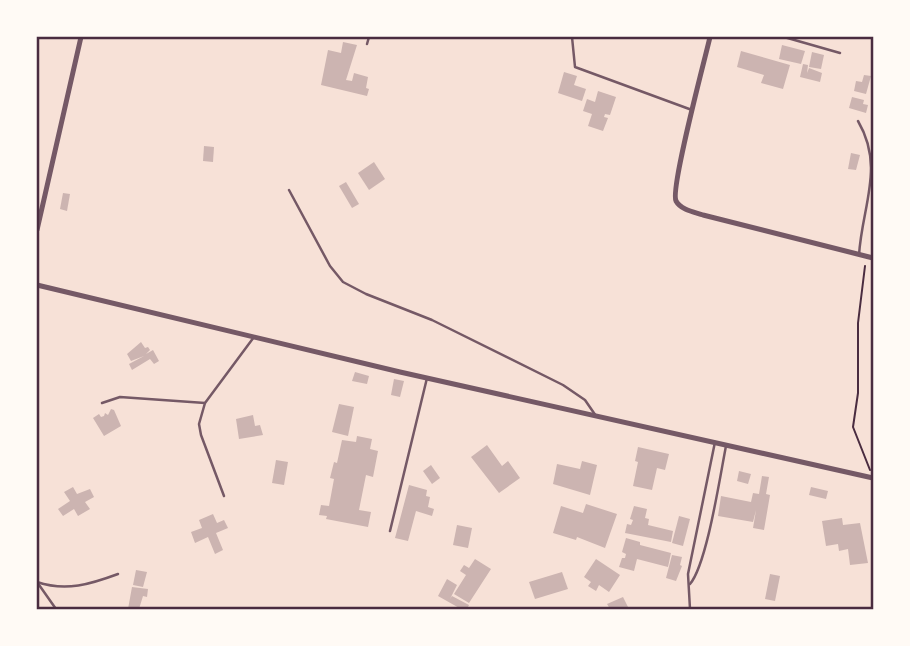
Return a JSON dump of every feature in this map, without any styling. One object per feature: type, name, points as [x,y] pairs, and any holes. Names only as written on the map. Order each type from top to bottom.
[{"type":"street","points":[[37,230],[80,37]]},
{"type":"street","points":[[710,37],[674,195],[676,202],[684,209],[703,215],[873,258]]},
{"type":"street","points":[[37,285],[427,378],[873,477]]},
{"type":"lane","points":[[367,44],[369,37]]},
{"type":"lane","points":[[572,37],[575,67],[692,110]]},
{"type":"lane","points":[[783,37],[840,53]]},
{"type":"lane","points":[[858,121],[866,135],[871,153],[872,181],[861,234],[863,256]]},
{"type":"lane","points":[[289,190],[330,266],[343,282],[432,320],[563,385],[585,400],[596,416]]},
{"type":"lane","points":[[224,496],[199,424],[205,403],[254,337]]},
{"type":"lane","points":[[390,531],[427,378]]},
{"type":"lane","points":[[102,403],[120,397],[205,403]]},
{"type":"lane","points":[[690,609],[688,574],[715,442]]},
{"type":"lane","points":[[690,584],[697,576],[726,445]]},
{"type":"lane","points":[[37,582],[66,587],[88,584],[118,574]]},
{"type":"lane","points":[[37,582],[56,609]]},
{"type":"path","points":[[863,256],[858,323],[858,393],[853,426],[873,477]]},
{"type":"building","points":[[343,42],[357,45],[346,80],[352,81],[354,73],[368,77],[367,96],[321,85],[328,50],[341,53]]},
{"type":"building","points":[[782,45],[805,51],[801,64],[779,59]]},
{"type":"building","points":[[741,51],[790,65],[783,89],[761,83],[764,75],[737,67]]},
{"type":"building","points":[[812,52],[824,55],[821,69],[809,67]]},
{"type":"building","points":[[803,64],[808,65],[807,73],[809,68],[822,73],[820,82],[800,77]]},
{"type":"building","points":[[564,72],[577,76],[574,85],[586,89],[582,101],[558,93]]},
{"type":"building","points":[[864,75],[871,76],[866,94],[854,91],[856,81],[862,82]]},
{"type":"building","points":[[598,91],[616,97],[610,115],[605,114],[604,117],[608,118],[603,131],[588,126],[592,114],[583,111],[587,99],[595,102]]},
{"type":"building","points":[[852,97],[864,100],[863,104],[868,105],[866,113],[849,108]]},
{"type":"building","points":[[204,146],[214,147],[213,162],[203,161]]},
{"type":"building","points":[[851,153],[860,155],[856,170],[848,169]]},
{"type":"building","points":[[374,162],[385,179],[369,190],[358,173]]},
{"type":"building","points":[[346,182],[359,204],[352,208],[339,186]]},
{"type":"building","points":[[63,193],[70,194],[67,211],[60,209]]},
{"type":"building","points":[[141,342],[150,350],[146,354],[153,350],[159,361],[154,364],[150,359],[132,370],[129,364],[144,356],[131,361],[127,354]]},
{"type":"building","points":[[355,372],[369,376],[367,384],[352,381]]},
{"type":"building","points":[[394,379],[404,381],[400,397],[391,395]]},
{"type":"building","points":[[339,404],[354,407],[348,436],[332,432]]},
{"type":"building","points":[[111,409],[121,426],[104,436],[93,418],[99,414],[101,417],[105,413],[108,415]]},
{"type":"building","points":[[253,415],[255,426],[260,425],[263,435],[239,439],[236,419]]},
{"type":"building","points":[[357,436],[372,439],[370,449],[378,451],[373,477],[366,475],[359,510],[371,512],[368,527],[326,519],[327,516],[319,515],[321,505],[329,506],[334,479],[330,478],[334,462],[337,463],[342,440],[356,442]]},
{"type":"building","points":[[487,445],[502,466],[508,461],[520,478],[499,493],[471,457]]},
{"type":"building","points":[[638,447],[669,454],[665,470],[657,468],[652,490],[633,486]]},
{"type":"building","points":[[276,460],[288,462],[284,485],[272,483]]},
{"type":"building","points":[[582,461],[597,465],[590,495],[553,484],[557,464],[580,469]]},
{"type":"building","points":[[431,465],[440,478],[432,484],[423,471]]},
{"type":"building","points":[[739,471],[751,474],[748,484],[737,481]]},
{"type":"building","points":[[762,476],[769,477],[766,494],[770,495],[764,530],[753,528],[756,510],[753,522],[718,516],[721,496],[751,502],[753,493],[759,494]]},
{"type":"building","points":[[409,485],[427,490],[426,496],[430,497],[428,507],[434,509],[432,516],[416,511],[408,541],[395,538]]},
{"type":"building","points":[[73,487],[77,494],[90,489],[94,497],[85,502],[90,509],[78,516],[74,509],[63,516],[58,509],[70,501],[64,492]]},
{"type":"building","points":[[811,487],[828,491],[826,499],[809,495]]},
{"type":"building","points":[[586,504],[617,514],[605,548],[577,537],[576,540],[553,533],[561,506],[583,513]]},
{"type":"building","points":[[634,506],[647,509],[645,518],[649,519],[648,525],[673,531],[671,542],[625,533],[627,524],[631,525],[633,520],[630,519]]},
{"type":"building","points":[[213,514],[217,523],[224,520],[228,528],[216,533],[223,550],[215,554],[208,537],[195,543],[191,532],[202,528],[199,520]]},
{"type":"building","points":[[679,516],[690,519],[683,546],[672,543]]},
{"type":"building","points":[[842,518],[843,525],[860,523],[868,563],[850,565],[848,549],[839,551],[838,544],[826,546],[822,521]]},
{"type":"building","points":[[457,525],[472,528],[468,548],[453,545]]},
{"type":"building","points":[[626,538],[640,542],[640,545],[671,553],[668,567],[637,559],[634,571],[619,567],[626,554],[622,552]]},
{"type":"building","points":[[672,555],[682,557],[682,566],[676,581],[666,578]]},
{"type":"building","points":[[475,559],[491,569],[469,603],[454,594],[466,575],[460,571],[464,565],[469,568]]},
{"type":"building","points":[[596,559],[620,575],[609,592],[599,585],[596,591],[588,586],[591,582],[584,577]]},
{"type":"building","points":[[136,570],[147,572],[143,587],[133,585]]},
{"type":"building","points":[[562,572],[568,589],[535,599],[529,582]]},
{"type":"building","points":[[770,574],[780,576],[775,601],[765,599]]},
{"type":"building","points":[[447,579],[457,585],[450,599],[452,596],[469,605],[467,609],[461,609],[438,596]]},
{"type":"building","points":[[132,587],[148,589],[147,597],[143,596],[139,609],[128,609]]},
{"type":"building","points":[[623,597],[629,609],[610,609],[607,604]]}]
